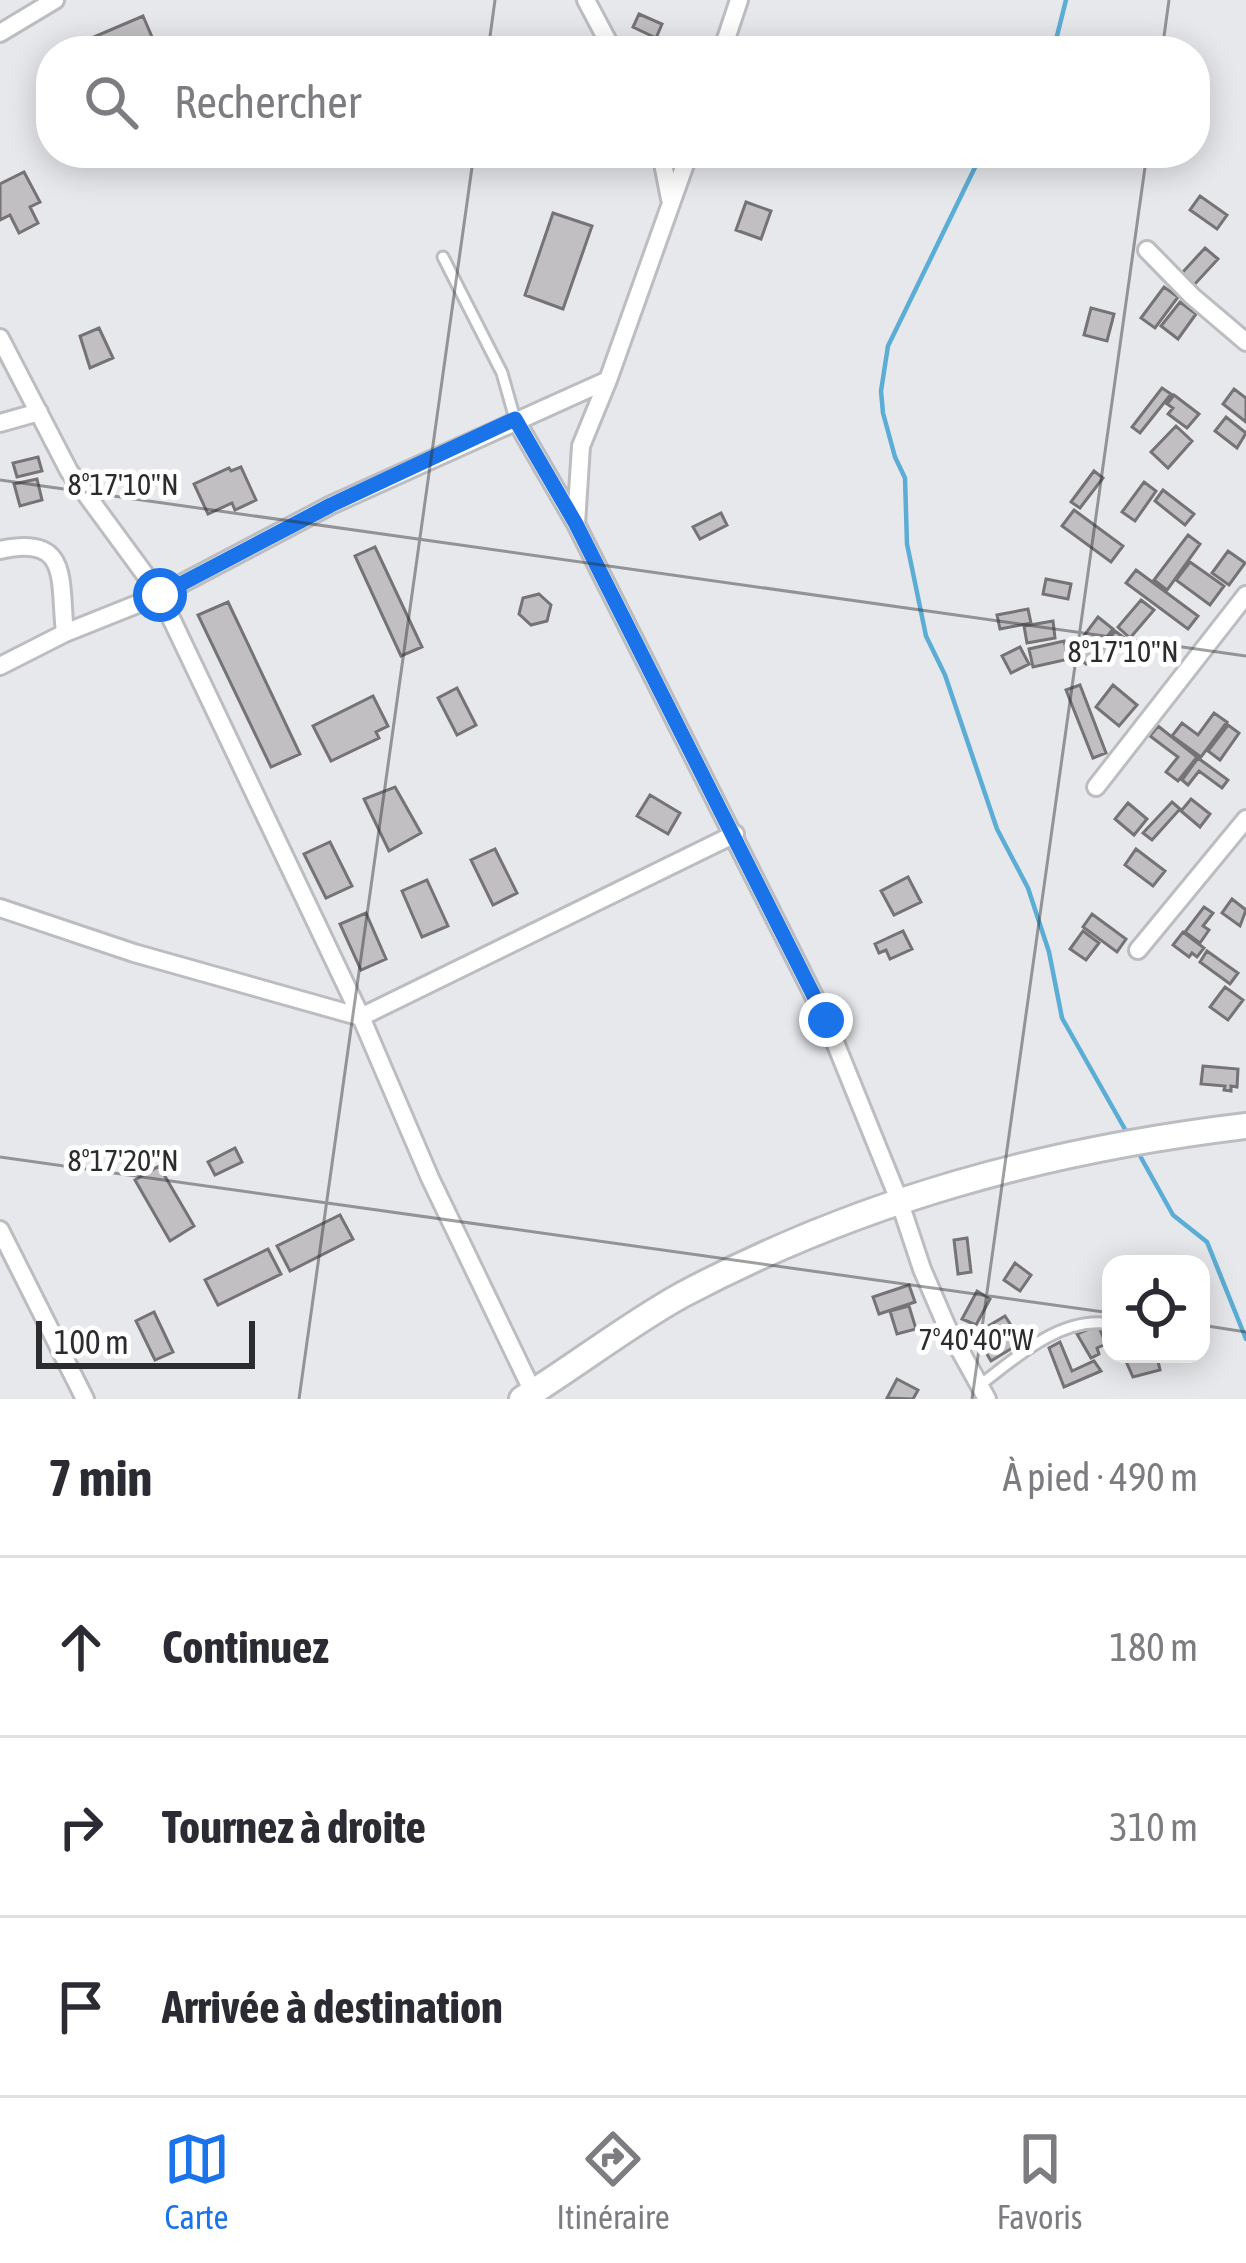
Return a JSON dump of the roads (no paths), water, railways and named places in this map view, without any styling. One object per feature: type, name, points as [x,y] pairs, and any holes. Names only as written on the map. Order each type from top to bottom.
[{"type":"main road","points":[[529,1397],[601,1344],[683,1295],[899,1200],[1048,1157],[1246,1126]]},
{"type":"street","points":[[0,33],[55,0]]},
{"type":"street","points":[[586,0],[605,36]]},
{"type":"street","points":[[727,36],[739,0]]},
{"type":"street","points":[[664,168],[672,205]]},
{"type":"street","points":[[576,524],[581,446],[683,168]]},
{"type":"street","points":[[1147,250],[1246,342]]},
{"type":"street","points":[[0,338],[69,471],[160,595],[361,1017],[529,1397]]},
{"type":"street","points":[[0,666],[65,633],[160,595],[331,505],[608,380]]},
{"type":"street","points":[[0,423],[40,412]]},
{"type":"street","points":[[515,419],[576,524],[826,1020],[922,1269],[983,1392]]},
{"type":"street","points":[[0,550],[22,545],[43,547],[51,553],[59,574],[65,633]]},
{"type":"street","points":[[1096,787],[1246,595]]},
{"type":"street","points":[[1138,950],[1246,819]]},
{"type":"street","points":[[0,908],[134,953],[361,1017],[735,834]]},
{"type":"street","points":[[0,1230],[85,1399]]},
{"type":"lane","points":[[443,257],[502,373],[515,419]]},
{"type":"lane","points":[[983,1392],[1057,1332],[1081,1324],[1102,1324]]},
{"type":"waterway","points":[[1057,36],[1066,0]]},
{"type":"waterway","points":[[975,168],[888,346],[881,391],[883,413],[905,478],[907,544],[926,636],[945,675],[997,829],[1028,888],[1049,952],[1062,1018],[1126,1131]]},
{"type":"waterway","points":[[1139,1154],[1173,1215],[1207,1242],[1246,1339]]}]
